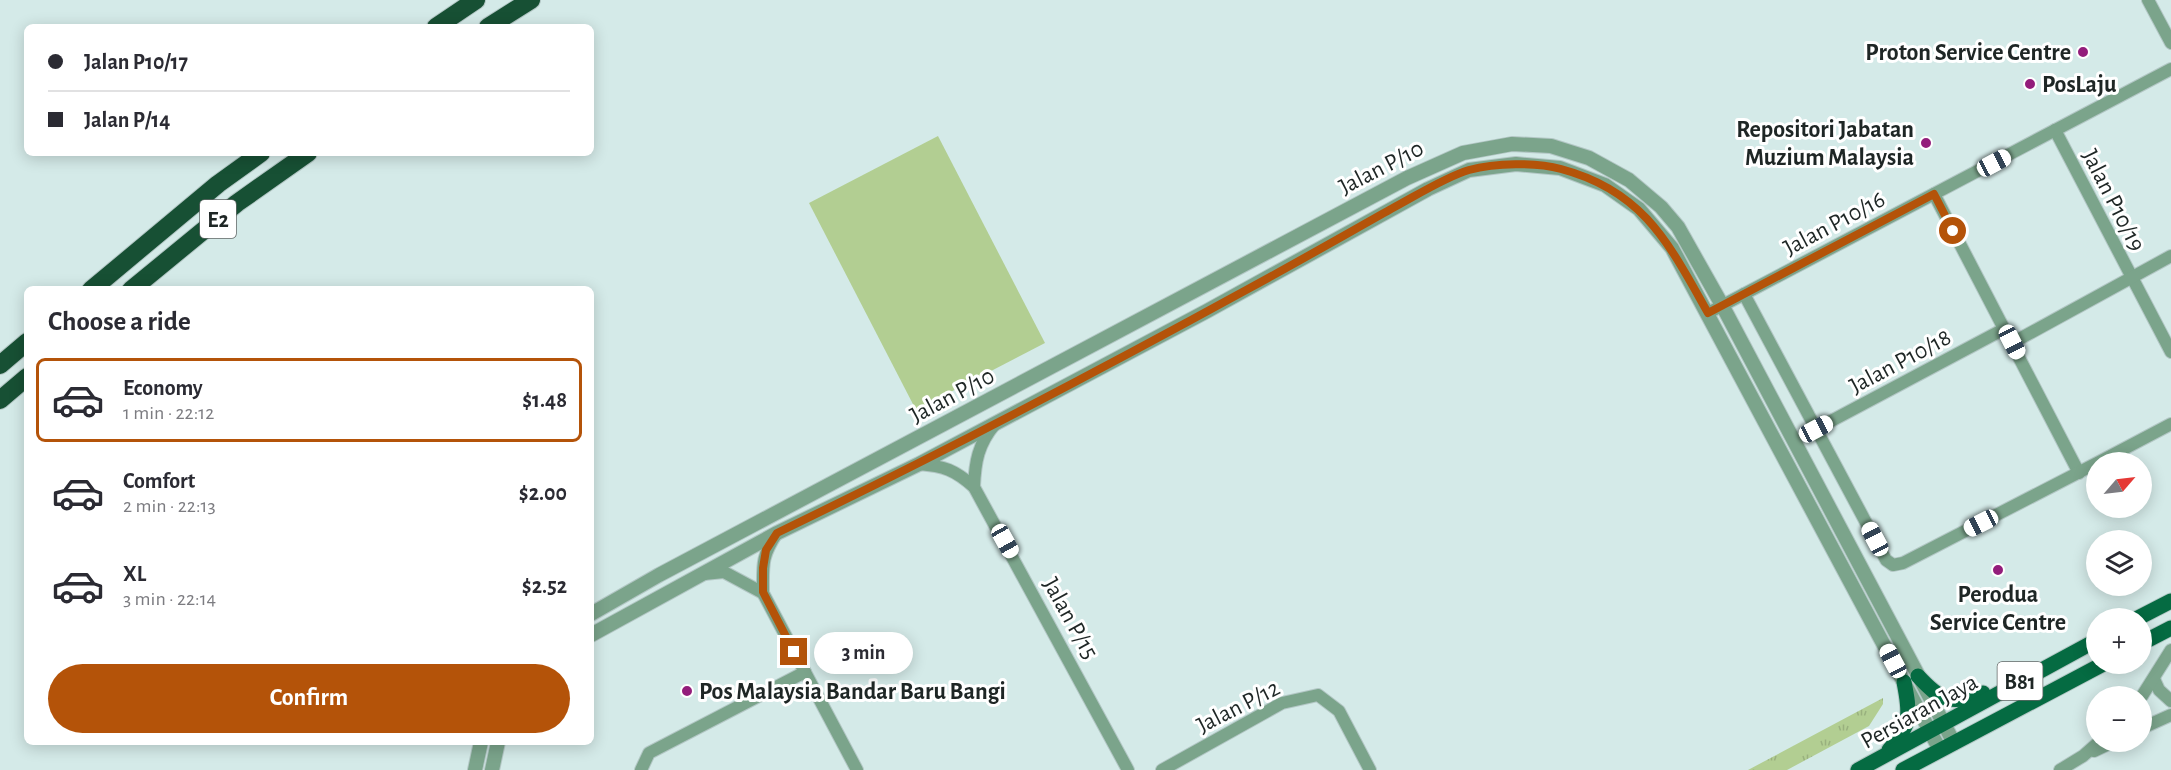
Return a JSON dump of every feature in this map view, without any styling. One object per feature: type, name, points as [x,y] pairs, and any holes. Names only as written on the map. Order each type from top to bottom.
[{"type":"highway","points":[[440,24],[476,0]]},
{"type":"highway","points":[[493,24],[531,0]]},
{"type":"highway","name":"E2","points":[[96,286],[218,184],[257,156]]},
{"type":"highway","name":"E2","points":[[136,286],[237,203],[304,156]]},
{"type":"highway","points":[[0,364],[24,344]]},
{"type":"highway","points":[[0,400],[24,380]]},
{"type":"main road","points":[[2152,611],[2171,601]]},
{"type":"main road","points":[[2152,638],[2171,628]]},
{"type":"main road","name":"Persiaran Jaya","points":[[1858,770],[2086,646]]},
{"type":"main road","points":[[1878,759],[1897,742],[1907,725],[1911,679],[1940,697],[1951,700],[1966,699],[2075,651]]},
{"type":"main road","name":"Persiaran Jaya","points":[[1903,770],[2086,673]]},
{"type":"street","points":[[2148,0],[2171,43]]},
{"type":"street","name":"Jalan P10/16","points":[[1708,313],[2171,69]]},
{"type":"street","name":"Jalan P10/19","points":[[2055,130],[2171,352]]},
{"type":"street","name":"Jalan P/10","points":[[594,612],[658,575],[1407,178],[1463,153],[1512,144],[1551,146],[1589,158],[1629,180],[1661,207],[1678,227],[1722,305],[1947,747]]},
{"type":"street","name":"Jalan P/10","points":[[594,633],[777,533],[919,464],[1207,311],[1428,189],[1468,170],[1516,164],[1560,168],[1605,185],[1640,209],[1672,249],[1911,679]]},
{"type":"street","points":[[1934,194],[2079,472]]},
{"type":"street","points":[[2012,342],[2171,256]]},
{"type":"street","points":[[1744,294],[1886,560],[1893,565],[1904,563],[2086,468]]},
{"type":"street","name":"Jalan P10/18","points":[[1816,429],[2004,329]]},
{"type":"street","points":[[974,487],[978,450],[984,436],[997,421]]},
{"type":"street","points":[[2117,452],[2171,424]]},
{"type":"street","name":"Jalan P/15","points":[[919,464],[948,468],[962,476],[974,487],[1128,770]]},
{"type":"street","points":[[777,533],[766,550],[763,592],[857,770]]},
{"type":"street","points":[[702,575],[724,572],[763,592]]},
{"type":"street","points":[[2149,686],[2171,650]]},
{"type":"street","points":[[641,770],[649,753],[805,672]]},
{"type":"street","points":[[2154,679],[2159,690],[2171,701]]},
{"type":"street","name":"Jalan P/12","points":[[1162,770],[1282,703],[1317,695],[1339,711],[1370,770]]},
{"type":"street","points":[[2152,724],[2171,715]]},
{"type":"street","points":[[475,770],[480,745]]},
{"type":"street","points":[[492,770],[497,745]]},
{"type":"street","points":[[2083,756],[2088,752]]},
{"type":"street","points":[[2060,770],[2092,752]]},
{"type":"green space","points":[[938,136],[1045,343],[916,410],[809,203]]},
{"type":"green space","points":[[1883,698],[1883,704],[1869,726],[1787,770],[1748,770]]},
{"type":"place","name":"Proton Service Centre","points":[[2083,52]]},
{"type":"place","name":"PosLaju","points":[[2030,84]]},
{"type":"place","name":"Repositori Jabatan Muzium Malaysia","points":[[1926,143]]},
{"type":"place","name":"Perodua Service Centre","points":[[1998,570]]},
{"type":"place","name":"Pos Malaysia Bandar Baru Bangi","points":[[687,691]]},
{"type":"route","points":[[794,652],[763,592],[766,550],[777,533],[919,464],[1207,311],[1428,189],[1468,170],[1516,164],[1560,168],[1605,185],[1640,209],[1672,249],[1708,313],[1934,194],[1953,231]]}]
